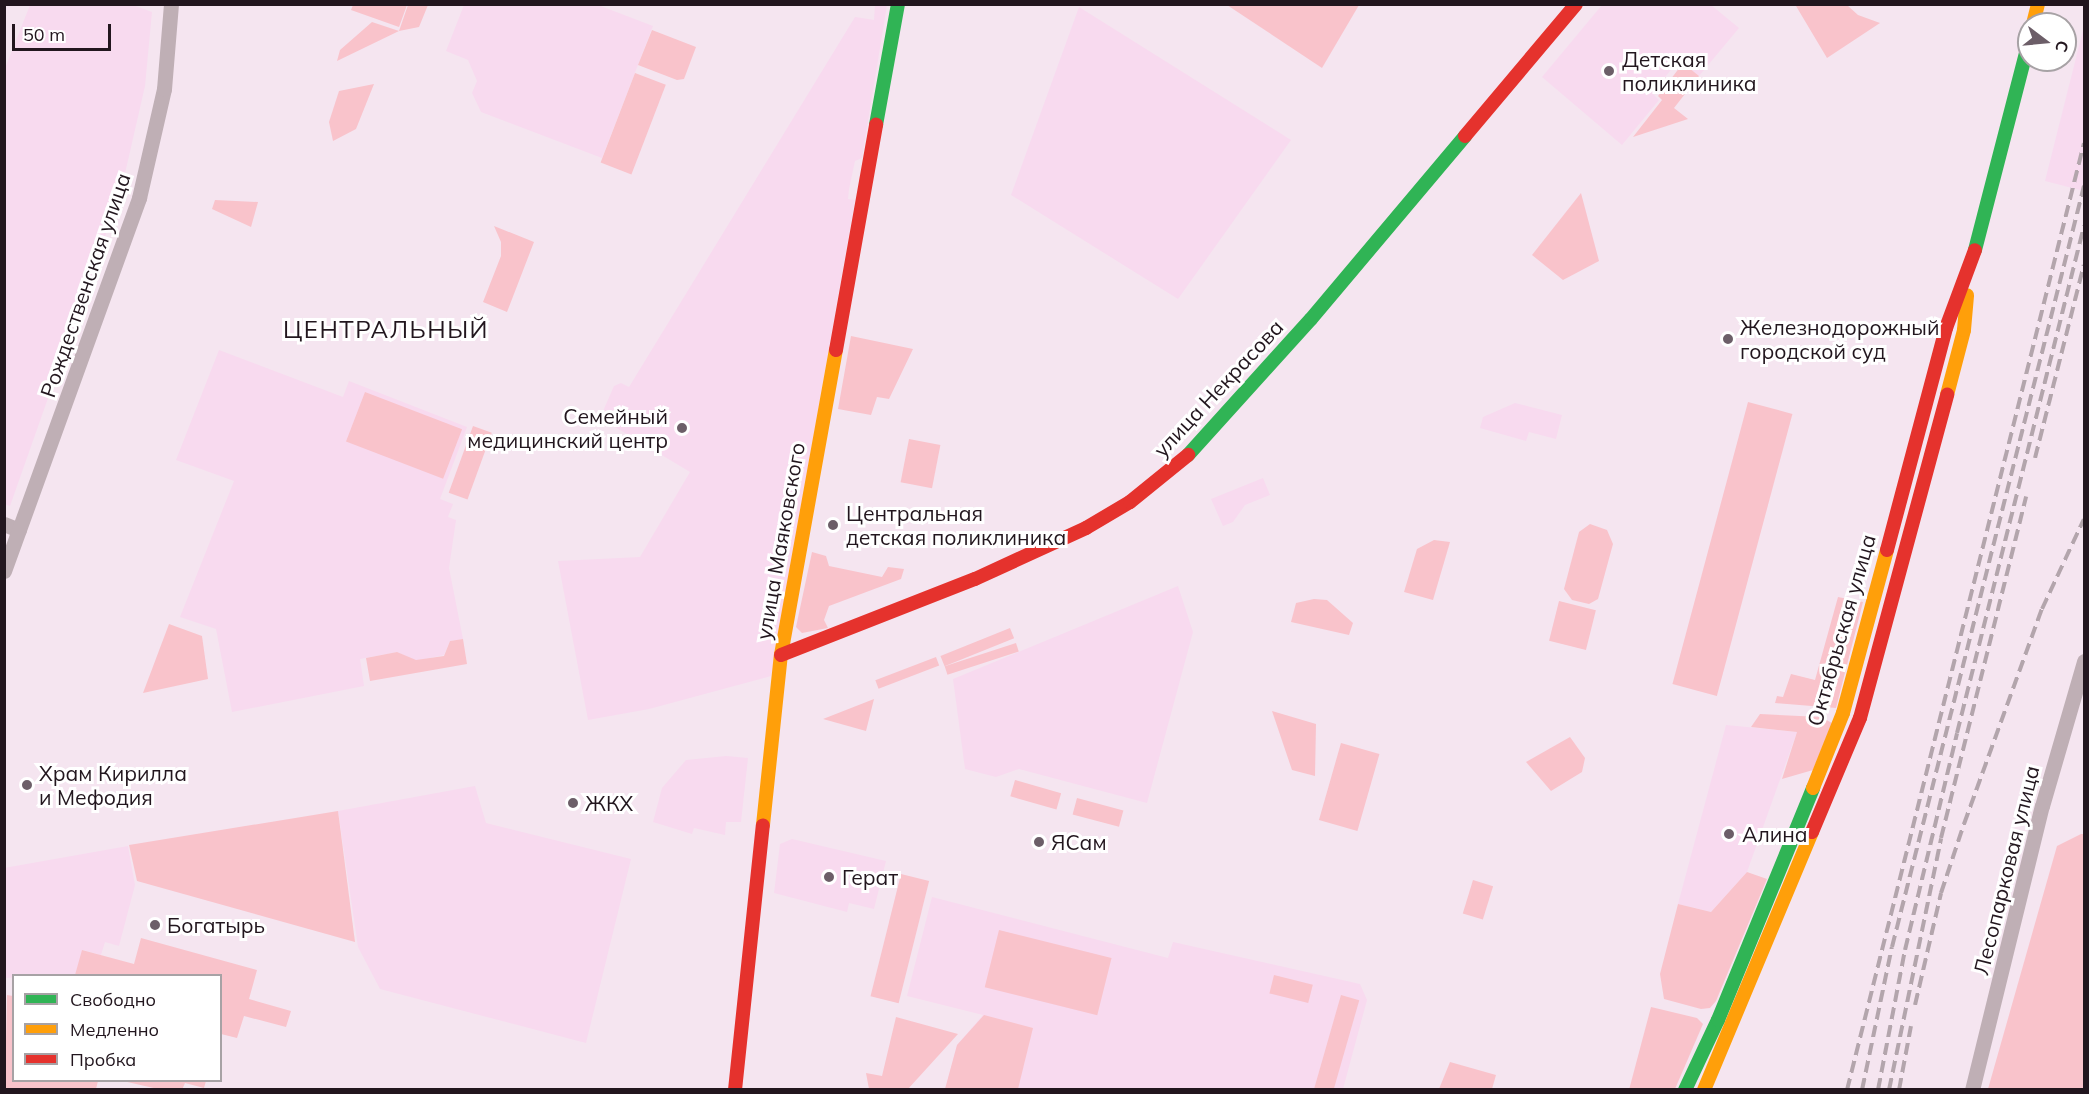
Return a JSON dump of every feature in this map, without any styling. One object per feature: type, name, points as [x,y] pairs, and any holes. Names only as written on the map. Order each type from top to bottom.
[{"type":"street","name":"Рождественская улица","points":[[4,571],[139,198],[164,89],[171,4]]},
{"type":"street","name":"улица Маяковского","points":[[735,1089],[782,655],[898,4]]},
{"type":"street","name":"улица Некрасова","points":[[782,655],[975,579],[1086,528],[1130,502],[1176,467],[1219,425],[1311,319],[1576,4]]},
{"type":"street","name":"Октябрьская улица","points":[[1688,1088],[1843,714],[1946,328],[1969,273],[2021,72]]},
{"type":"street","name":"Октябрьская улица","points":[[1704,1089],[1860,718],[1964,330],[1969,273]]},
{"type":"street","points":[[4,524],[20,530]]},
{"type":"street","name":"Лесопарковая улица","points":[[1972,1089],[2042,806],[2085,662]]},
{"type":"shaded area","points":[[353,4],[407,5],[399,27],[351,10]]},
{"type":"shaded area","points":[[30,5],[133,5],[152,12],[145,86],[121,191],[10,506],[4,504],[4,71]]},
{"type":"shaded area","points":[[408,5],[428,5],[419,27],[399,31]]},
{"type":"shaded area","points":[[464,5],[598,5],[653,26],[602,158],[481,112],[472,93],[477,81],[468,60],[446,51]]},
{"type":"shaded area","points":[[875,5],[887,5],[862,158],[855,161],[849,189],[848,199],[855,200],[771,676],[649,709],[588,720],[558,561],[640,557],[690,472],[600,418],[614,386],[621,383],[629,387],[855,17],[874,20]]},
{"type":"shaded area","points":[[1227,5],[1359,5],[1322,68]]},
{"type":"shaded area","name":"Детская поликлиника","points":[[1602,5],[1711,5],[1739,28],[1699,76],[1679,60],[1652,93],[1659,100],[1622,145],[1542,77]]},
{"type":"shaded area","points":[[1847,5],[1858,15],[1880,23],[1827,58],[1796,6]]},
{"type":"shaded area","points":[[1079,7],[1291,140],[1178,299],[1011,195]]},
{"type":"shaded area","points":[[372,22],[399,31],[337,61],[340,50]]},
{"type":"shaded area","points":[[2084,26],[2084,191],[2045,181],[2072,72],[2077,72],[2077,54]]},
{"type":"shaded area","points":[[652,30],[696,47],[684,79],[677,80],[638,65]]},
{"type":"shaded area","points":[[1683,63],[1699,76],[1674,108],[1688,119],[1633,137],[1662,100],[1658,96]]},
{"type":"shaded area","points":[[635,73],[666,85],[631,174],[601,163]]},
{"type":"shaded area","points":[[374,84],[356,129],[333,141],[329,122],[339,91]]},
{"type":"shaded area","points":[[1581,193],[1599,261],[1563,280],[1532,255]]},
{"type":"shaded area","points":[[215,200],[258,202],[251,227],[212,209]]},
{"type":"shaded area","points":[[494,226],[534,242],[507,312],[483,302],[501,256],[501,242]]},
{"type":"shaded area","points":[[851,336],[913,349],[889,399],[877,397],[871,415],[838,409]]},
{"type":"shaded area","points":[[219,350],[343,397],[349,381],[467,427],[440,499],[453,504],[448,517],[456,520],[449,568],[463,639],[450,641],[444,655],[416,661],[397,652],[360,659],[364,686],[232,712],[216,629],[180,617],[234,481],[176,460]]},
{"type":"shaded area","points":[[365,392],[462,429],[443,479],[346,441]]},
{"type":"shaded area","points":[[1748,402],[1792,414],[1717,696],[1672,684]]},
{"type":"shaded area","points":[[1515,403],[1562,415],[1556,439],[1529,432],[1526,441],[1480,428],[1483,417]]},
{"type":"shaded area","points":[[473,426],[492,433],[468,500],[449,493]]},
{"type":"shaded area","points":[[909,439],[940,445],[932,488],[901,482]]},
{"type":"shaded area","points":[[1263,478],[1270,495],[1245,505],[1233,522],[1223,526],[1211,499]]},
{"type":"shaded area","points":[[1590,524],[1607,530],[1613,544],[1598,599],[1589,604],[1572,600],[1564,589],[1579,532]]},
{"type":"shaded area","points":[[1434,540],[1450,542],[1433,600],[1404,592],[1417,549]]},
{"type":"shaded area","points":[[812,552],[826,556],[829,566],[882,577],[888,567],[904,569],[901,579],[829,606],[824,620],[828,628],[802,633],[796,627]]},
{"type":"shaded area","points":[[1178,586],[1193,632],[1147,803],[1019,769],[996,777],[965,769],[953,679]]},
{"type":"shaded area","points":[[1838,597],[1863,602],[1836,708],[1775,703],[1777,696],[1783,697],[1791,674],[1815,680]]},
{"type":"shaded area","points":[[1314,599],[1327,600],[1353,623],[1349,635],[1291,622],[1296,603]]},
{"type":"shaded area","points":[[1559,601],[1596,610],[1586,650],[1549,641]]},
{"type":"shaded area","points":[[169,624],[202,636],[208,679],[143,693]]},
{"type":"shaded area","points":[[1010,628],[1014,638],[945,666],[940,656]]},
{"type":"shaded area","points":[[463,639],[467,664],[370,681],[366,658],[397,652],[416,660],[444,656],[450,641]]},
{"type":"shaded area","points":[[1016,643],[1019,652],[947,675],[945,666]]},
{"type":"shaded area","points":[[936,657],[939,665],[879,689],[875,680]]},
{"type":"shaded area","points":[[874,699],[866,731],[823,719]]},
{"type":"shaded area","points":[[1272,711],[1316,724],[1315,776],[1292,770]]},
{"type":"shaded area","points":[[1760,714],[1821,717],[1832,723],[1813,770],[1782,779],[1797,732],[1751,727]]},
{"type":"shaded area","name":"Алина","points":[[1726,725],[1797,732],[1747,872],[1711,912],[1678,904]]},
{"type":"shaded area","points":[[1570,737],[1585,758],[1582,772],[1551,791],[1526,762]]},
{"type":"shaded area","points":[[1341,743],[1379,754],[1357,831],[1319,820]]},
{"type":"shaded area","points":[[726,756],[748,758],[741,822],[726,822],[725,835],[694,828],[692,834],[653,822],[662,788],[686,760]]},
{"type":"shaded area","points":[[1015,780],[1061,793],[1056,810],[1010,796]]},
{"type":"shaded area","points":[[475,786],[486,823],[631,859],[586,1043],[380,989],[358,947],[338,811]]},
{"type":"shaded area","points":[[1077,798],[1123,810],[1119,827],[1073,814]]},
{"type":"shaded area","points":[[338,811],[355,942],[137,881],[129,845]]},
{"type":"shaded area","points":[[2084,834],[2084,1089],[1988,1089],[2057,846]]},
{"type":"shaded area","name":"Герат","points":[[792,839],[886,861],[874,909],[849,903],[847,912],[774,893],[780,844]]},
{"type":"shaded area","points":[[128,846],[135,885],[119,946],[105,942],[101,955],[83,950],[75,974],[12,974],[12,978],[5,978],[4,868]]},
{"type":"shaded area","points":[[1747,872],[1767,879],[1716,1001],[1710,1008],[1701,1009],[1664,999],[1660,974],[1678,904],[1711,912]]},
{"type":"shaded area","points":[[901,874],[929,881],[899,1003],[871,996]]},
{"type":"shaded area","points":[[1473,880],[1493,886],[1483,920],[1463,913]]},
{"type":"shaded area","points":[[932,897],[1168,958],[1173,942],[1360,984],[1367,1000],[1343,1089],[945,1090],[957,1045],[983,1015],[907,996]]},
{"type":"shaded area","points":[[999,930],[1112,958],[1097,1015],[985,987]]},
{"type":"shaded area","points":[[141,938],[257,970],[249,999],[291,1011],[286,1027],[244,1016],[237,1038],[222,1034],[222,974],[75,974],[82,950],[134,964]]},
{"type":"shaded area","points":[[1274,975],[1313,985],[1308,1003],[1269,993]]},
{"type":"shaded area","points":[[7,995],[12,996],[12,1082],[98,1082],[96,1089],[5,1089]]},
{"type":"shaded area","points":[[1341,995],[1359,1000],[1334,1090],[1314,1088]]},
{"type":"shaded area","points":[[1651,1007],[1697,1018],[1703,1024],[1675,1089],[1629,1090]]},
{"type":"shaded area","points":[[984,1015],[1033,1028],[1018,1089],[945,1089],[957,1045]]},
{"type":"shaded area","points":[[896,1017],[958,1034],[908,1089],[869,1089],[866,1073],[882,1076]]},
{"type":"shaded area","points":[[1450,1062],[1496,1075],[1492,1089],[1439,1089]]},
{"type":"shaded area","points":[[127,1082],[206,1082],[204,1088],[185,1083],[182,1090],[158,1089]]},
{"type":"railway","points":[[1847,1090],[2084,143]]},
{"type":"railway","points":[[1862,1090],[1892,947],[2084,186]]},
{"type":"railway","points":[[1878,1090],[1905,950],[2084,226]]},
{"type":"railway","points":[[2035,458],[2084,265]]},
{"type":"railway","points":[[1889,1090],[1941,838],[2026,496]]},
{"type":"railway","points":[[1915,1005],[1941,893],[1964,824],[2042,609],[2084,519]]},
{"type":"railway","points":[[1899,1090],[1911,1026]]},
{"type":"traffic: fast","points":[[876,125],[898,4]]},
{"type":"traffic: fast","points":[[1975,250],[2021,72]]},
{"type":"traffic: fast","points":[[1188,455],[1311,319],[1465,136]]},
{"type":"traffic: fast","points":[[1685,1090],[1718,1020],[1813,788]]},
{"type":"traffic: slow","points":[[2036,12],[2038,4]]},
{"type":"traffic: slow","points":[[1947,395],[1964,330],[1967,295]]},
{"type":"traffic: slow","points":[[763,825],[781,655],[836,350]]},
{"type":"traffic: slow","points":[[1813,788],[1843,713],[1887,550]]},
{"type":"traffic: slow","points":[[1704,1090],[1812,832]]},
{"type":"traffic: jam","points":[[1465,136],[1576,4]]},
{"type":"traffic: jam","points":[[836,350],[876,125]]},
{"type":"traffic: jam","points":[[1887,550],[1946,328],[1975,250]]},
{"type":"traffic: jam","points":[[1812,832],[1860,718],[1947,395]]},
{"type":"traffic: jam","points":[[781,655],[975,579],[1086,528],[1130,502],[1188,455]]},
{"type":"traffic: jam","points":[[735,1090],[763,825]]},
{"type":"place","name":"Детская поликлиника","points":[[1609,71]]},
{"type":"place","name":"Железнодорожный городской суд","points":[[1728,339]]},
{"type":"place","name":"Семейный медицинский центр","points":[[682,428]]},
{"type":"place","name":"Центральная детская поликлиника","points":[[833,525]]},
{"type":"place","name":"Храм Кирилла и Мефодия","points":[[27,785]]},
{"type":"place","name":"ЖКХ","points":[[573,803]]},
{"type":"place","name":"Алина","points":[[1729,834]]},
{"type":"place","name":"ЯСам","points":[[1039,842]]},
{"type":"place","name":"Герат","points":[[829,877]]},
{"type":"place","name":"Богатырь","points":[[155,925]]},
{"type":"district","name":"ЦЕНТРАЛЬНЫЙ","points":[[386,330]]}]
